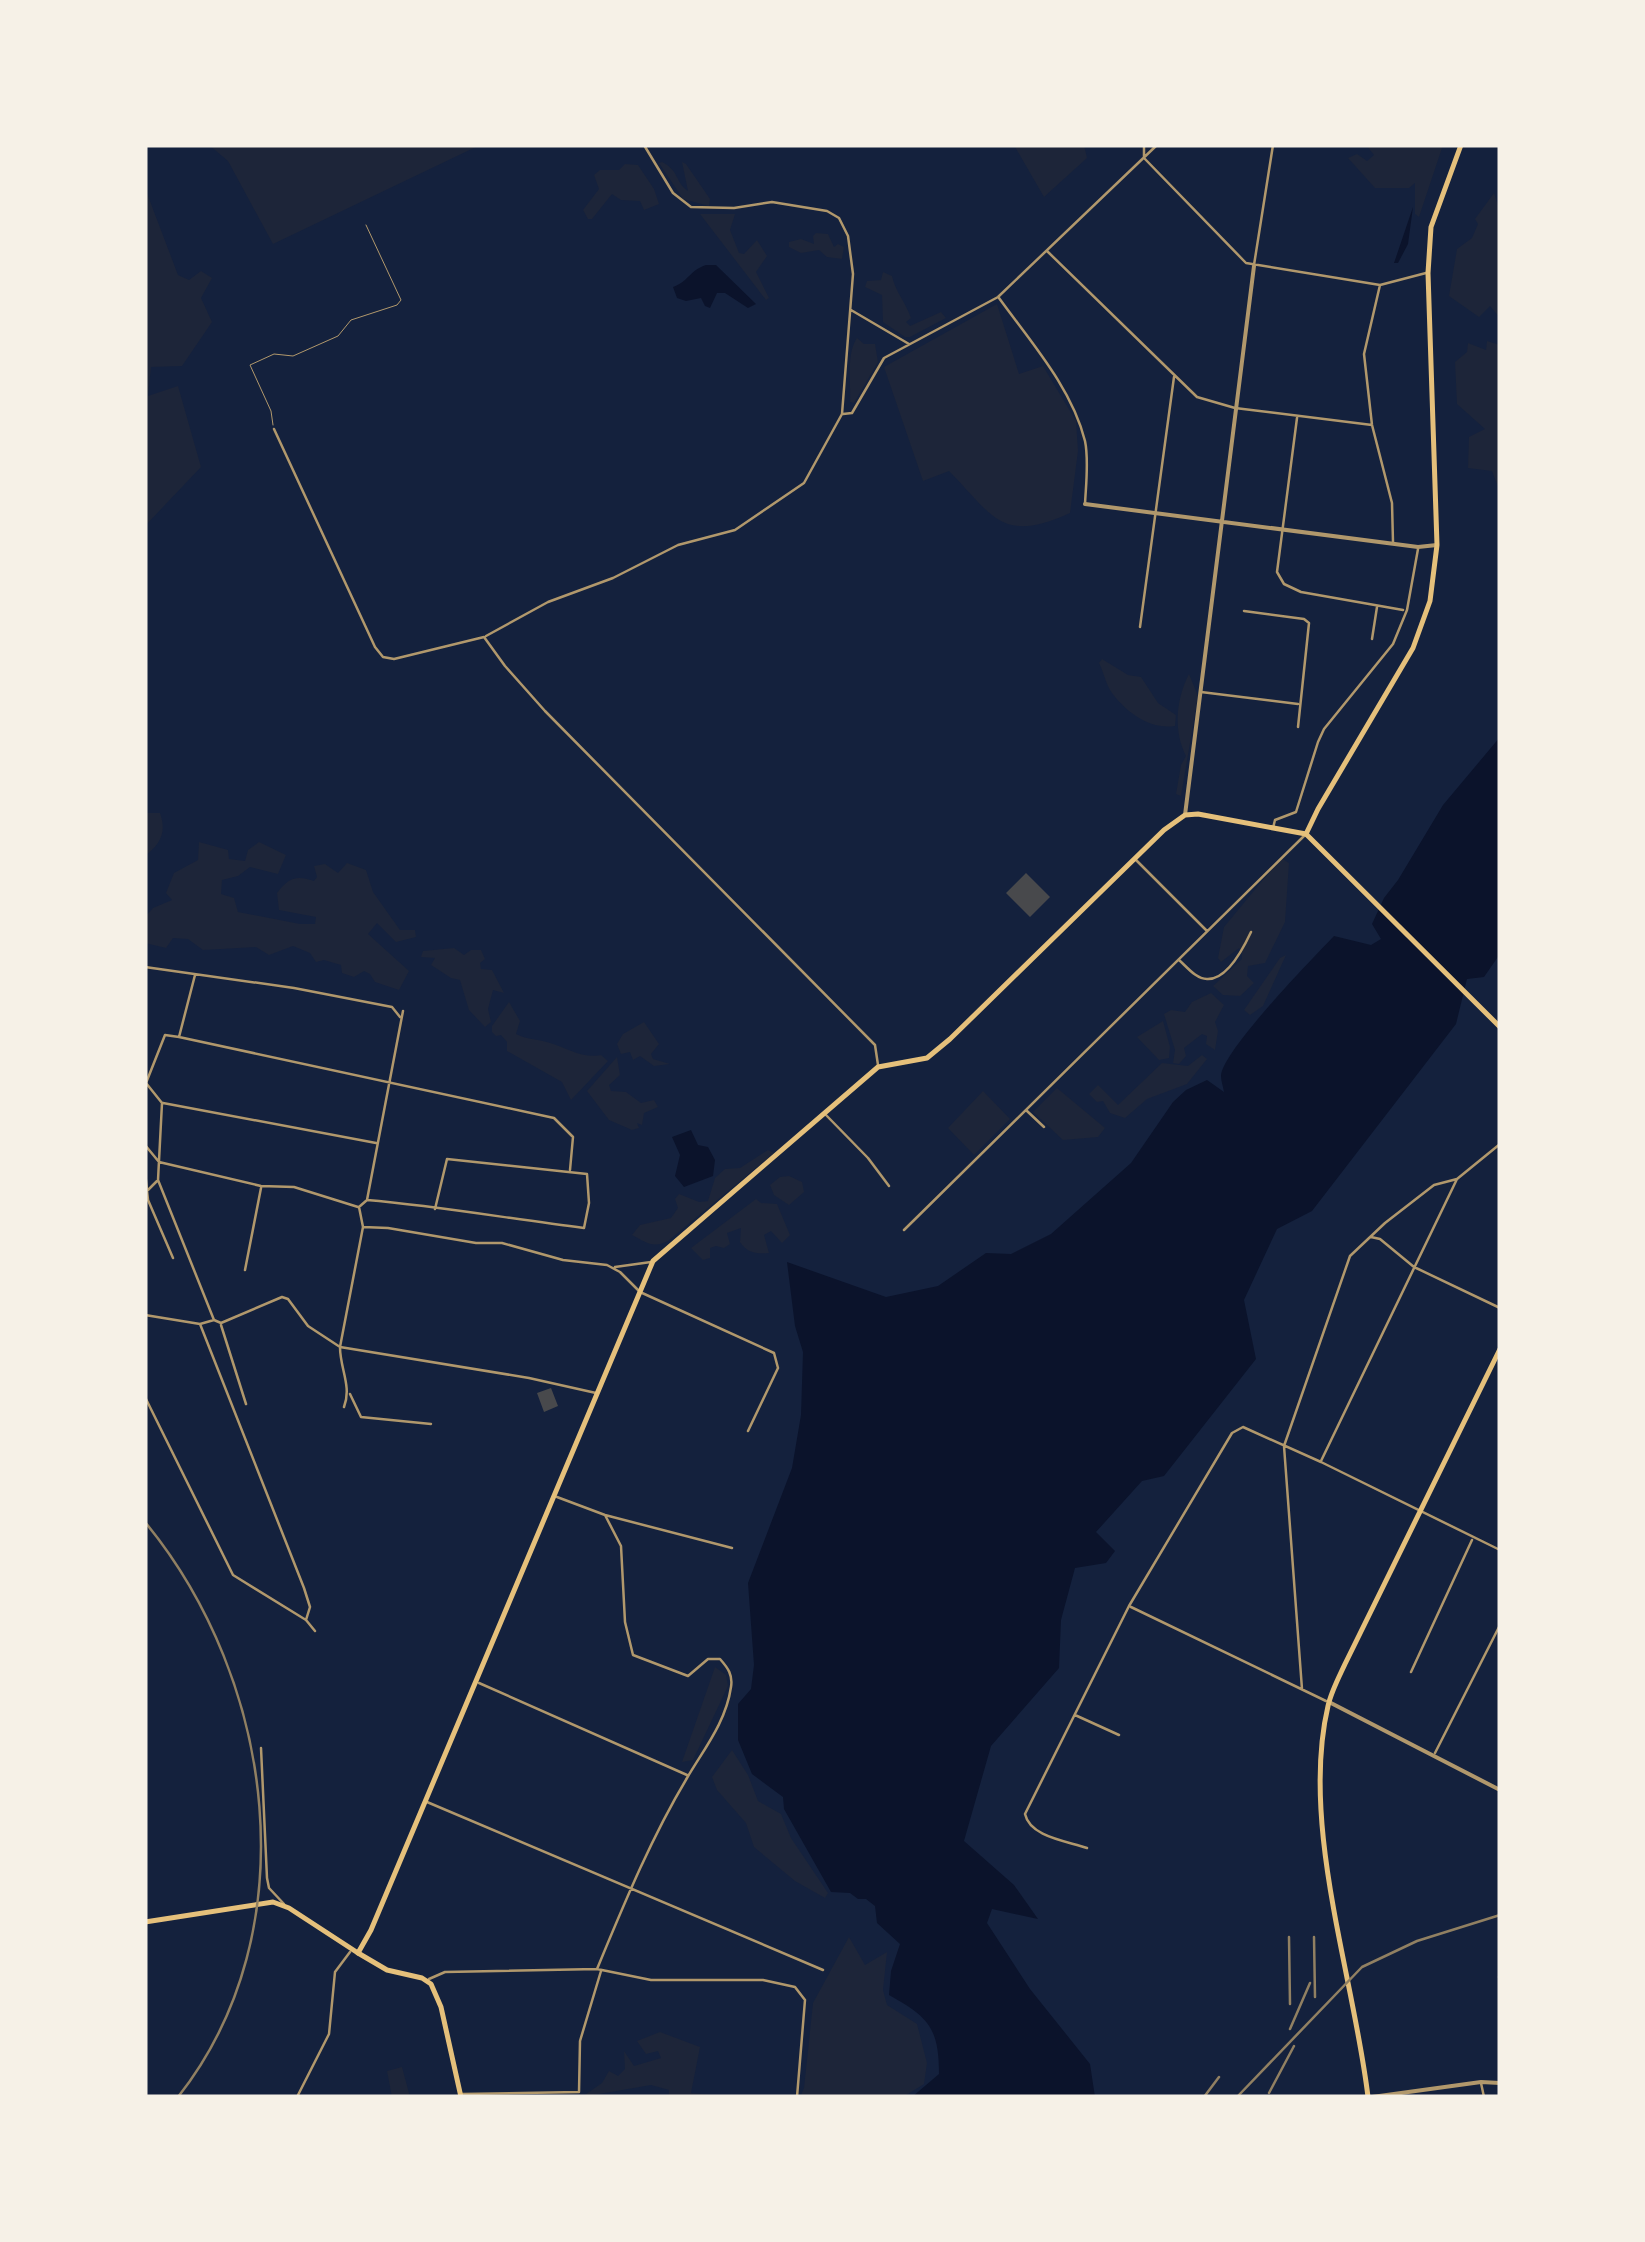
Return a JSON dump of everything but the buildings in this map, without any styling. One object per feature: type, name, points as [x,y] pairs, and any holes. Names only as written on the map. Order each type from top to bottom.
[{"type":"main road","points":[[1306,834],[1413,648],[1430,601],[1437,545],[1428,273],[1431,227],[1462,145]]},
{"type":"main road","points":[[354,1952],[372,1930],[653,1261],[878,1067],[926,1058],[950,1040],[1164,830],[1185,815],[1198,814],[1306,834],[1499,1027]]},
{"type":"main road","points":[[1370,2097],[1322,1811],[1328,1702],[1500,1350]]},
{"type":"main road","points":[[145,1922],[259,1901],[272,1902],[289,1908],[388,1970],[427,1981],[441,2007],[460,2095]]},
{"type":"street","points":[[274,428],[368,633],[384,657],[394,659],[484,636],[548,602],[613,578],[678,545],[735,530],[804,482],[842,414],[851,310],[848,236],[839,218],[828,211],[772,202],[734,208],[691,207],[673,193],[644,145]]},
{"type":"street","points":[[1144,145],[1144,158],[1246,263],[1380,285],[1428,273]]},
{"type":"street","points":[[842,414],[852,413],[884,358],[998,297],[1157,145]]},
{"type":"street","points":[[1185,815],[1272,145]]},
{"type":"street","points":[[1047,251],[1197,397],[1235,408],[1372,425]]},
{"type":"street","points":[[1380,285],[1364,354],[1372,425],[1392,503],[1393,543]]},
{"type":"street","points":[[998,297],[1045,362],[1078,418],[1086,445],[1086,504],[1418,548],[1437,545]]},
{"type":"street","points":[[851,310],[910,345]]},
{"type":"street","points":[[1140,628],[1174,378]]},
{"type":"street","points":[[1298,416],[1278,572],[1284,584],[1301,592],[1406,610]]},
{"type":"street","points":[[1272,829],[1275,820],[1296,812],[1318,742],[1346,699],[1394,644],[1406,610],[1418,548]]},
{"type":"street","points":[[1372,639],[1377,606]]},
{"type":"street","points":[[1244,611],[1304,619],[1308,624],[1298,726]]},
{"type":"street","points":[[484,636],[545,711],[875,1046],[878,1067]]},
{"type":"street","points":[[1201,692],[1299,704]]},
{"type":"street","points":[[904,1230],[1306,834]]},
{"type":"street","points":[[1136,859],[1208,932]]},
{"type":"street","points":[[1179,960],[1196,976],[1216,977],[1242,951],[1251,932]]},
{"type":"street","points":[[145,967],[294,988],[392,1007],[402,1019]]},
{"type":"street","points":[[179,1037],[195,975]]},
{"type":"street","points":[[359,1207],[367,1200],[403,1011]]},
{"type":"street","points":[[378,1144],[162,1103],[146,1083],[165,1035],[179,1037],[554,1118],[572,1137],[570,1172]]},
{"type":"street","points":[[162,1103],[158,1180],[214,1320],[220,1323],[246,1404]]},
{"type":"street","points":[[1027,1110],[1044,1128]]},
{"type":"street","points":[[824,1113],[889,1186]]},
{"type":"street","points":[[1302,1689],[1284,1446],[1345,1266],[1357,1248],[1434,1185],[1457,1178],[1500,1144]]},
{"type":"street","points":[[145,1145],[158,1162],[261,1186],[294,1187],[359,1207]]},
{"type":"street","points":[[367,1200],[435,1209],[584,1228],[589,1203],[587,1174],[447,1159],[435,1209]]},
{"type":"street","points":[[145,1172],[148,1200],[173,1258]]},
{"type":"street","points":[[1321,1462],[1457,1178]]},
{"type":"street","points":[[147,1191],[158,1180]]},
{"type":"street","points":[[244,1270],[261,1186]]},
{"type":"street","points":[[359,1207],[364,1227],[340,1364],[361,1417],[430,1424]]},
{"type":"street","points":[[364,1227],[476,1244],[502,1243],[562,1260],[613,1268],[653,1261]]},
{"type":"street","points":[[1370,1237],[1380,1239],[1414,1267],[1500,1308]]},
{"type":"street","points":[[613,1268],[640,1292],[774,1354],[778,1368],[748,1431]]},
{"type":"street","points":[[220,1323],[282,1297],[288,1299],[308,1326],[340,1347],[529,1378],[598,1394]]},
{"type":"street","points":[[145,1315],[200,1324],[214,1320]]},
{"type":"street","points":[[200,1324],[304,1588],[310,1607],[306,1620]]},
{"type":"street","points":[[344,1407],[350,1392]]},
{"type":"street","points":[[145,1397],[233,1575],[306,1620],[315,1631]]},
{"type":"street","points":[[1087,1848],[1038,1831],[1027,1823],[1025,1814],[1129,1606],[1232,1433],[1244,1427],[1500,1550]]},
{"type":"street","points":[[556,1496],[604,1515],[732,1548]]},
{"type":"street","points":[[460,2095],[579,2092],[580,2041],[599,1969],[631,1888],[688,1775],[720,1722],[731,1689],[728,1668],[720,1659],[708,1658],[688,1676],[634,1654],[624,1622],[621,1546],[604,1515]]},
{"type":"street","points":[[1411,1672],[1473,1538]]},
{"type":"street","points":[[1129,1606],[1500,1790]]},
{"type":"street","points":[[1434,1755],[1500,1625]]},
{"type":"street","points":[[1494,1636],[1500,1640]]},
{"type":"street","points":[[478,1682],[688,1775]]},
{"type":"street","points":[[1074,1714],[1119,1735]]},
{"type":"street","points":[[261,1748],[267,1878],[270,1888],[289,1908]]},
{"type":"street","points":[[426,1802],[822,1970]]},
{"type":"street","points":[[297,2097],[329,2034],[335,1972],[354,1952]]},
{"type":"street","points":[[427,1981],[445,1972],[599,1969],[651,1980],[763,1980],[796,1987],[804,2000],[796,2097]]},
{"type":"street","points":[[1370,2097],[1480,2082],[1500,2083]]},
{"type":"street","points":[[1480,2082],[1484,2097]]},
{"type":"lane","points":[[274,428],[250,365],[274,354],[293,356],[338,336],[351,320],[397,305],[401,300],[366,225]]},
{"type":"shaded area","points":[[209,145],[480,145],[273,244],[228,161]]},
{"type":"shaded area","points":[[1014,145],[1084,145],[1087,158],[1044,197]]},
{"type":"shaded area","points":[[1366,145],[1443,145],[1419,217],[1415,214],[1415,183],[1409,188],[1375,188],[1348,158],[1357,154],[1367,161],[1374,155]]},
{"type":"shaded area","points":[[682,162],[686,164],[710,199],[709,206],[683,199],[659,163],[688,191]]},
{"type":"shaded area","points":[[625,164],[638,165],[659,204],[644,210],[640,201],[621,200],[612,194],[588,219],[583,210],[599,189],[594,175],[600,170],[619,170]]},
{"type":"shaded area","points":[[145,188],[178,275],[189,280],[201,271],[212,278],[201,298],[212,322],[182,366],[151,367],[148,396],[178,386],[201,467],[145,526]]},
{"type":"shaded area","points":[[1494,193],[1500,211],[1500,318],[1490,306],[1479,317],[1449,296],[1457,249],[1472,238],[1478,224],[1475,219]]},
{"type":"shaded area","points":[[1413,207],[1408,244],[1398,263],[1394,263]]},
{"type":"shaded area","points":[[700,214],[735,214],[730,230],[739,253],[744,254],[757,240],[767,256],[756,272],[769,298],[766,300]]},
{"type":"shaded area","points":[[816,233],[828,234],[834,247],[844,247],[842,259],[827,257],[819,250],[801,253],[789,247],[789,242],[801,239],[814,244]]},
{"type":"shaded area","points":[[706,265],[716,265],[756,304],[748,308],[725,293],[717,293],[710,308],[701,298],[677,298],[673,287]]},
{"type":"shaded area","points":[[883,272],[892,276],[911,318],[906,322],[910,326],[941,312],[946,318],[910,337],[883,322],[882,295],[865,287],[867,281],[881,280]]},
{"type":"shaded area","points":[[997,304],[1019,374],[1043,366],[1076,421],[1078,451],[1070,513],[1029,526],[1001,521],[989,513],[949,471],[923,481],[884,367]]},
{"type":"shaded area","points":[[857,338],[864,344],[875,344],[878,362],[854,403],[850,402],[850,368]]},
{"type":"shaded area","points":[[1487,341],[1500,345],[1500,492],[1492,471],[1468,468],[1469,437],[1485,429],[1457,404],[1455,362],[1467,352],[1468,343],[1486,350]]},
{"type":"shaded area","points":[[1102,659],[1128,675],[1141,677],[1158,703],[1176,715],[1175,726],[1148,722],[1124,707],[1108,686],[1099,663]]},
{"type":"shaded area","points":[[1189,674],[1198,696],[1181,796],[1176,794],[1186,756],[1179,736],[1178,715]]},
{"type":"shaded area","points":[[1500,737],[1500,954],[1484,977],[1467,979],[1456,1024],[1312,1211],[1277,1229],[1244,1300],[1256,1359],[1164,1476],[1142,1481],[1096,1532],[1115,1551],[1106,1563],[1075,1568],[1061,1620],[1059,1668],[991,1746],[964,1841],[1014,1885],[1038,1919],[992,1909],[987,1923],[1030,1989],[1090,2064],[1095,2097],[912,2097],[939,2074],[937,2045],[922,2017],[889,1995],[891,1971],[900,1944],[877,1923],[875,1906],[866,1899],[831,1892],[784,1809],[783,1797],[752,1774],[738,1740],[738,1704],[751,1689],[754,1665],[748,1583],[792,1468],[801,1415],[803,1352],[795,1326],[787,1262],[886,1297],[938,1286],[986,1253],[1011,1254],[1051,1234],[1131,1163],[1173,1102],[1186,1090],[1207,1080],[1224,1092],[1221,1076],[1236,1047],[1334,936],[1371,945],[1381,939],[1372,924],[1384,898],[1443,805]]},
{"type":"shaded area","points":[[145,813],[160,813],[163,826],[158,842],[145,856]]},
{"type":"shaded area","points":[[199,842],[228,850],[229,859],[245,861],[248,850],[259,842],[286,855],[278,874],[250,867],[238,876],[222,880],[221,894],[234,898],[238,912],[300,924],[315,924],[316,917],[279,910],[277,893],[285,884],[297,878],[314,881],[314,866],[325,864],[338,873],[347,863],[366,870],[373,892],[400,930],[415,930],[416,937],[396,942],[377,923],[368,934],[409,971],[399,990],[375,982],[364,971],[354,977],[342,973],[341,965],[316,962],[310,953],[293,946],[269,955],[256,947],[203,950],[188,939],[173,938],[166,948],[145,943],[145,917],[153,908],[172,900],[166,893],[174,873],[198,860]]},
{"type":"shaded area","points":[[1281,858],[1289,863],[1285,922],[1265,963],[1248,966],[1247,976],[1254,983],[1240,996],[1223,995],[1213,986],[1242,959],[1239,948],[1221,962],[1218,958],[1224,927]]},
{"type":"shaded area","points":[[454,948],[464,955],[481,950],[485,959],[480,963],[481,969],[492,970],[504,993],[493,990],[488,1009],[491,1022],[485,1027],[469,1010],[460,980],[431,965],[435,958],[421,957],[423,951]]},
{"type":"shaded area","points":[[1286,955],[1263,1006],[1250,1015],[1244,1010]]},
{"type":"shaded area","points":[[1211,993],[1224,1005],[1215,1022],[1215,1050],[1206,1044],[1207,1036],[1202,1034],[1184,1048],[1186,1056],[1179,1064],[1173,1063],[1175,1050],[1164,1014],[1171,1010],[1185,1012],[1192,1002]]},
{"type":"shaded area","points":[[509,1002],[520,1021],[516,1034],[581,1054],[601,1055],[608,1061],[571,1100],[562,1082],[507,1051],[507,1042],[492,1032]]},
{"type":"shaded area","points":[[1163,1021],[1169,1058],[1159,1060],[1137,1037]]},
{"type":"shaded area","points":[[644,1022],[659,1044],[651,1054],[653,1059],[670,1064],[654,1066],[640,1056],[633,1060],[630,1052],[621,1054],[617,1044],[623,1034]]},
{"type":"shaded area","points":[[1202,1055],[1207,1059],[1187,1084],[1147,1099],[1125,1118],[1110,1113],[1103,1101],[1097,1102],[1089,1094],[1098,1085],[1118,1105],[1162,1063],[1188,1066]]},
{"type":"shaded area","points":[[617,1057],[620,1075],[609,1085],[611,1091],[626,1092],[641,1103],[654,1100],[658,1107],[644,1113],[642,1125],[637,1123],[639,1128],[632,1130],[609,1120],[587,1091]]},
{"type":"shaded area","points":[[1057,1088],[1105,1128],[1098,1137],[1063,1140],[1033,1112]]},
{"type":"shaded area","points":[[983,1091],[1010,1119],[974,1155],[948,1128]]},
{"type":"shaded area","points":[[691,1130],[698,1145],[708,1147],[715,1160],[713,1176],[684,1187],[675,1176],[680,1155],[672,1137]]},
{"type":"shaded area","points":[[768,1150],[774,1153],[668,1241],[653,1244],[632,1235],[640,1225],[671,1218],[678,1208],[675,1199],[679,1194],[699,1202],[708,1201],[715,1178],[725,1169],[740,1168]]},
{"type":"shaded area","points":[[789,1176],[802,1182],[804,1192],[789,1205],[774,1195],[770,1185]]},
{"type":"shaded area","points":[[756,1199],[777,1204],[790,1235],[782,1243],[771,1231],[764,1235],[769,1253],[746,1248],[740,1242],[741,1228],[727,1233],[730,1244],[724,1248],[710,1248],[710,1258],[703,1260],[691,1248]]},
{"type":"shaded area","points":[[715,1667],[726,1675],[728,1686],[693,1760],[682,1762]]},
{"type":"shaded area","points":[[732,1750],[758,1801],[781,1814],[791,1838],[828,1893],[825,1898],[795,1881],[754,1847],[746,1823],[717,1790],[712,1777]]},
{"type":"shaded area","points":[[849,1937],[865,1965],[887,1952],[883,1990],[887,2005],[917,2024],[927,2063],[924,2084],[903,2097],[800,2097],[813,2003]]},
{"type":"shaded area","points":[[660,2032],[700,2047],[691,2093],[732,2097],[669,2097],[669,2090],[651,2085],[582,2097],[602,2083],[609,2071],[618,2076],[625,2069],[624,2051],[634,2066],[661,2058],[658,2051],[646,2054],[637,2041]]},
{"type":"shaded area","points":[[402,2067],[410,2097],[392,2097],[387,2071]]},
{"type":"railway","points":[[145,1522],[189,1585],[223,1655],[247,1730],[259,1806],[259,1884],[246,1959],[220,2031],[178,2097]]},
{"type":"railway","points":[[1237,2097],[1362,1967],[1417,1941],[1500,1915]]},
{"type":"railway","points":[[1289,1937],[1290,2004]]},
{"type":"railway","points":[[1314,1937],[1315,1997]]},
{"type":"railway","points":[[1290,2029],[1310,1983]]},
{"type":"railway","points":[[1269,2093],[1294,2046]]},
{"type":"railway","points":[[1204,2097],[1219,2077]]}]
